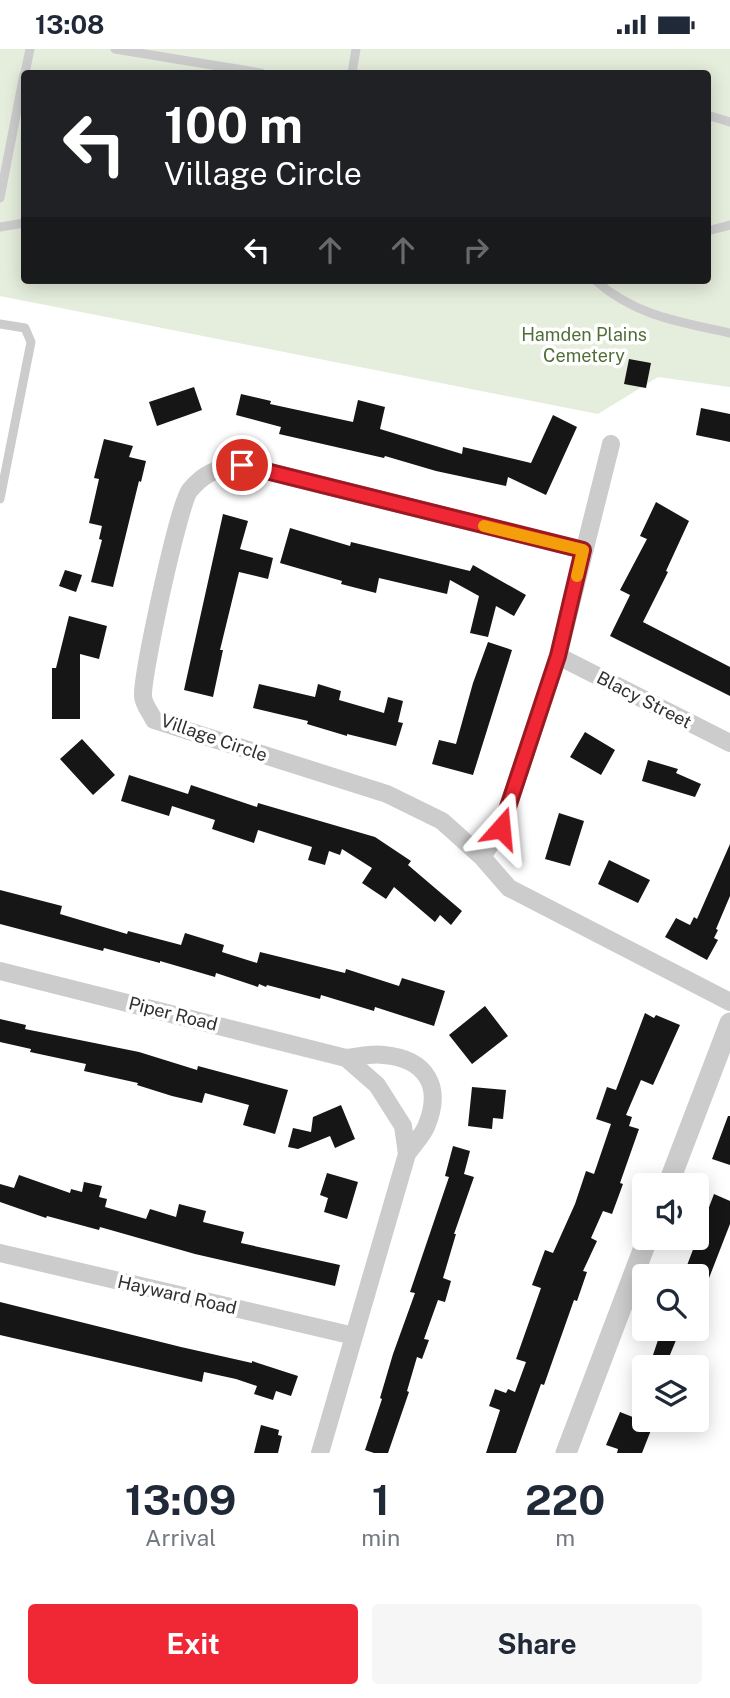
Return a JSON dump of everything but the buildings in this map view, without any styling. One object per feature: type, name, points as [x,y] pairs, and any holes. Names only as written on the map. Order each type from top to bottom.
[{"type":"street","points":[[482,857],[501,828],[558,656],[611,444]]},
{"type":"street","name":"Village Circle","points":[[583,550],[242,465],[211,471],[187,492],[176,529],[145,673],[143,698],[154,720],[387,795],[442,821],[482,857],[509,888],[730,1002]]},
{"type":"street","name":"Blacy Street","points":[[558,656],[730,743]]},
{"type":"street","name":"Piper Road","points":[[0,971],[346,1058],[382,1054],[405,1059],[425,1070],[432,1089],[432,1109],[425,1129],[407,1154],[320,1453]]},
{"type":"street","points":[[673,1173],[730,1023]]},
{"type":"street","name":"Piper Road","points":[[346,1058],[377,1085],[402,1126],[407,1154]]},
{"type":"street","points":[[566,1453],[643,1250]]},
{"type":"street","name":"Hayward Road","points":[[0,1253],[354,1336]]},
{"type":"lane","points":[[25,70],[30,49]]},
{"type":"lane","points":[[115,49],[243,70]]},
{"type":"lane","points":[[352,70],[356,49]]},
{"type":"lane","points":[[0,198],[21,90]]},
{"type":"lane","points":[[711,116],[730,122]]},
{"type":"lane","points":[[0,227],[21,224]]},
{"type":"lane","points":[[711,230],[730,225]]},
{"type":"lane","points":[[599,284],[614,297],[649,314],[730,333]]},
{"type":"lane","points":[[0,324],[24,328],[31,342],[0,499]]},
{"type":"green space","name":"Hamden Plains Cemetery","points":[[0,49],[730,49],[730,387],[658,377],[598,414],[0,296]]},
{"type":"slow traffic","points":[[484,526],[583,550],[577,576]]},
{"type":"route","points":[[242,465],[583,550],[558,656],[501,828]]}]
